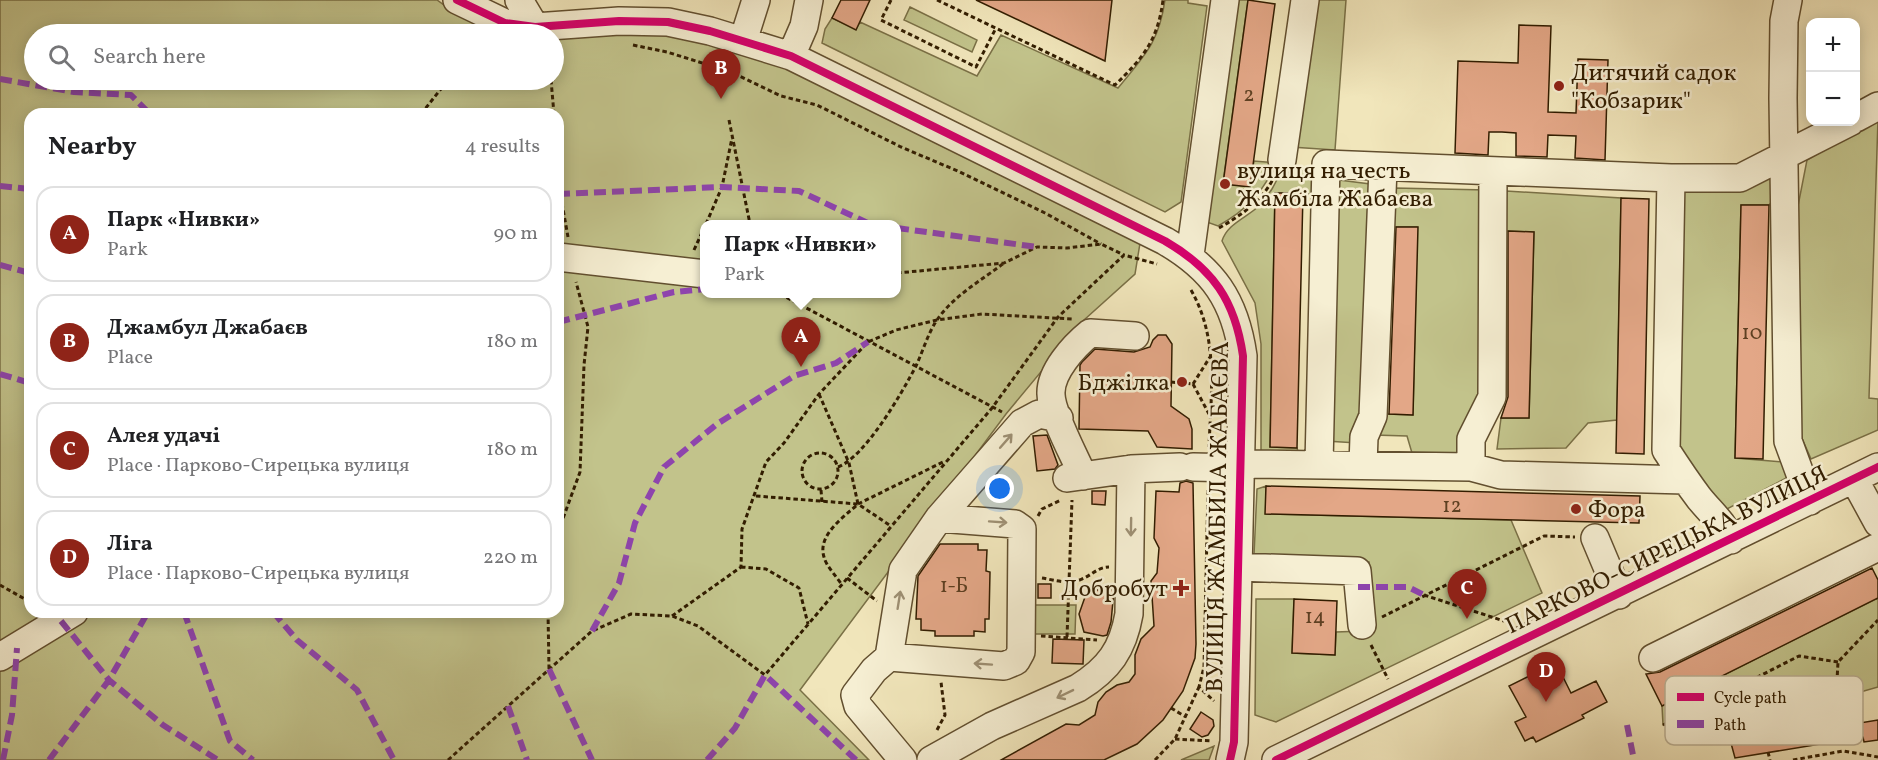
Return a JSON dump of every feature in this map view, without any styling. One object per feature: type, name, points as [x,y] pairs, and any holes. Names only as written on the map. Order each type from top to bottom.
[{"type":"street","name":"ВУЛИЦЯ ЖАМБИЛА ЖАБАЄВА","points":[[457,0],[505,23],[512,24]]},
{"type":"street","points":[[519,0],[533,24]]},
{"type":"street","points":[[743,41],[756,0]]},
{"type":"street","points":[[790,56],[804,26],[809,0]]},
{"type":"street","points":[[1190,255],[1225,0]]},
{"type":"street","points":[[1282,160],[1305,0]]},
{"type":"street","points":[[1788,0],[1784,21],[1788,441],[1810,501]]},
{"type":"street","name":"ВУЛИЦЯ ЖАМБИЛА ЖАБАЄВА","points":[[564,25],[615,22],[667,11],[743,41],[790,56],[1190,255],[1210,275],[1232,310],[1239,330],[1242,356],[1234,742],[1223,751]]},
{"type":"street","points":[[1860,116],[1878,106]]},
{"type":"street","points":[[1319,464],[1326,164],[1671,178],[1740,178],[1842,126]]},
{"type":"street","points":[[1363,465],[1364,437],[1373,416],[1383,168]]},
{"type":"street","points":[[1471,467],[1471,439],[1492,397],[1493,171]]},
{"type":"street","points":[[1671,178],[1666,450],[1685,480],[1721,520],[1731,540]]},
{"type":"street","points":[[564,259],[695,272]]},
{"type":"street","points":[[1135,336],[1090,333],[1078,343],[1056,374],[1051,394],[1075,477],[1131,469],[1240,468],[1253,464],[1319,464],[1471,467],[1501,475],[1685,480]]},
{"type":"street","points":[[903,760],[855,699],[863,682],[889,657],[903,570],[939,518],[1022,423],[1039,414],[1059,418]]},
{"type":"street","name":"ПАРКОВО-СИРЕЦЬКА ВУЛИЦЯ","points":[[1276,760],[1878,467]]},
{"type":"street","points":[[933,759],[992,726],[1091,680],[1111,661],[1125,637],[1129,614],[1131,469]]},
{"type":"street","points":[[1854,479],[1878,523]]},
{"type":"street","points":[[889,657],[1004,666],[1016,662],[1021,652],[1024,533],[1020,526],[939,518]]},
{"type":"street","points":[[1595,538],[1619,595]]},
{"type":"street","points":[[1653,658],[1878,547]]},
{"type":"street","points":[[1238,567],[1357,571],[1362,625]]},
{"type":"street","points":[[0,657],[64,618]]},
{"type":"path","points":[[891,0],[881,20],[976,68],[996,28]]},
{"type":"path","points":[[937,0],[1115,85],[1151,45],[1160,23],[1163,0]]},
{"type":"path","points":[[615,22],[667,52],[731,72],[781,96],[817,105],[901,147],[1046,213],[1124,255],[1156,264],[1166,270]]},
{"type":"path","points":[[727,86],[731,72]]},
{"type":"path","points":[[425,108],[440,90]]},
{"type":"path","points":[[553,90],[554,108]]},
{"type":"path","points":[[729,120],[749,220]]},
{"type":"path","points":[[707,220],[722,187],[732,133]]},
{"type":"path","points":[[1219,228],[1235,219],[1266,191],[1282,160]]},
{"type":"path","points":[[838,467],[849,463],[890,411],[937,320],[958,298],[1004,263],[1037,247],[1067,248],[1101,244]]},
{"type":"path","points":[[695,272],[700,248]]},
{"type":"path","points":[[448,760],[592,631],[631,614],[672,616],[698,626],[765,675],[992,408],[1058,317],[1124,255]]},
{"type":"path","points":[[901,273],[1004,263]]},
{"type":"path","points":[[1155,760],[1175,739],[1199,687],[1204,667],[1194,468],[1210,415],[1211,356],[1209,331],[1202,309],[1189,288]]},
{"type":"path","points":[[787,298],[1022,423]]},
{"type":"path","points":[[741,567],[742,528],[756,496],[766,462],[784,443],[819,394],[868,342],[896,330],[937,320],[982,314],[1084,320],[1090,333]]},
{"type":"path","points":[[1193,384],[1211,356]]},
{"type":"path","points":[[564,516],[580,472],[584,365]]},
{"type":"path","points":[[1171,382],[1193,384]]},
{"type":"path","points":[[1193,384],[1210,415]]},
{"type":"path","points":[[819,394],[849,463],[858,504]]},
{"type":"path","points":[[821,453],[835,460],[838,467],[835,482],[821,490],[810,487],[805,482],[802,471],[803,464],[814,454],[821,453]]},
{"type":"path","points":[[842,585],[824,557],[824,541],[833,527],[858,504],[948,459]]},
{"type":"path","points":[[821,490],[822,501]]},
{"type":"path","points":[[756,496],[858,504],[891,527]]},
{"type":"path","points":[[1034,522],[1042,509],[1072,496],[1067,637]]},
{"type":"path","points":[[1388,679],[1362,625],[1544,536],[1595,538]]},
{"type":"path","points":[[1023,576],[1069,581],[1080,580],[1105,566],[1130,568]]},
{"type":"path","points":[[672,616],[741,567],[766,569],[799,588],[808,625]]},
{"type":"path","points":[[0,585],[24,599]]},
{"type":"path","points":[[1424,595],[1504,621]]},
{"type":"path","points":[[548,618],[549,669]]},
{"type":"path","points":[[1837,676],[1838,662],[1878,620]]},
{"type":"path","points":[[1040,636],[1089,638],[1119,646]]},
{"type":"path","points":[[1760,676],[1799,656],[1838,662]]},
{"type":"path","points":[[933,759],[932,743],[945,715],[938,661]]},
{"type":"path","points":[[1199,687],[1218,705]]},
{"type":"path","points":[[1171,708],[1186,717]]},
{"type":"path","points":[[1175,739],[1223,751]]},
{"type":"path","points":[[1793,760],[1843,751],[1878,756]]},
{"type":"path","points":[[1768,752],[1770,760]]},
{"type":"green space","points":[[0,0],[437,0],[451,10],[492,24],[24,24],[24,90],[564,90],[564,34],[646,26],[779,59],[1141,237],[1135,274],[1084,320],[1006,414],[800,690],[869,760],[0,760]]},
{"type":"green space","points":[[1165,0],[1188,0],[1188,3],[1207,6],[1181,202],[1165,212],[822,43],[825,29],[832,18],[856,29],[860,22],[977,76],[1001,35],[1118,88],[1149,48],[1159,27]]},
{"type":"green space","points":[[1231,0],[1248,0],[1223,183],[1249,187],[1254,161],[1277,163],[1253,200],[1218,226],[1204,221]]},
{"type":"green space","points":[[1312,0],[1346,0],[1335,150],[1291,147]]},
{"type":"green space","points":[[910,7],[977,40],[972,52],[904,20]]},
{"type":"green space","points":[[1878,119],[1869,398],[1878,399],[1878,430],[1811,459],[1801,436],[1797,211],[1807,160]]},
{"type":"green space","points":[[1282,169],[1319,172],[1317,194],[1275,193],[1270,447],[1297,448],[1300,459],[1261,452],[1261,344],[1255,303],[1222,241],[1232,226],[1263,202]]},
{"type":"green space","points":[[1774,171],[1776,197],[1769,205],[1741,205],[1735,458],[1783,462],[1790,476],[1723,511],[1679,451],[1680,189]]},
{"type":"green space","points":[[1331,179],[1378,185],[1357,443],[1326,441]]},
{"type":"green space","points":[[1394,188],[1487,190],[1481,396],[1465,455],[1412,453],[1407,436],[1374,435],[1386,414],[1413,415],[1417,227],[1391,227]]},
{"type":"green space","points":[[1506,191],[1621,198],[1617,420],[1588,423],[1566,448],[1497,449],[1501,418],[1529,418],[1534,232],[1506,231]]},
{"type":"green space","points":[[1266,486],[1266,514],[1511,520],[1542,593],[1276,722],[1255,715],[1256,599],[1294,599],[1292,653],[1335,655],[1336,632],[1364,631],[1370,623],[1369,562],[1257,562],[1254,555],[1257,489]]},
{"type":"green space","points":[[1878,598],[1878,687],[1863,691],[1863,676],[1722,676]]},
{"type":"green space","points":[[1030,605],[1076,605],[1075,634],[1030,634]]},
{"type":"green space","points":[[1665,704],[1665,725],[1663,725],[1662,706]]},
{"type":"green space","points":[[1214,746],[1209,760],[1181,760]]},
{"type":"building","points":[[841,0],[870,0],[856,30],[832,18]]},
{"type":"building","points":[[976,0],[1112,0],[1105,61]]},
{"type":"building","points":[[1248,0],[1275,4],[1250,187],[1223,184]]},
{"type":"building","points":[[1519,25],[1551,26],[1548,112],[1576,113],[1578,59],[1608,60],[1605,160],[1575,158],[1576,136],[1548,135],[1547,157],[1516,156],[1516,133],[1502,132],[1489,132],[1488,155],[1455,153],[1458,61],[1518,63]]},
{"type":"building","points":[[1275,193],[1303,193],[1297,448],[1270,447]]},
{"type":"building","points":[[1621,198],[1649,199],[1644,454],[1616,453]]},
{"type":"building","points":[[1741,205],[1769,205],[1763,459],[1735,458]]},
{"type":"building","points":[[1396,227],[1418,227],[1413,415],[1389,414]]},
{"type":"building","points":[[1508,231],[1534,232],[1529,418],[1501,418],[1508,397]]},
{"type":"building","points":[[1158,335],[1166,335],[1172,344],[1171,406],[1189,419],[1192,429],[1192,449],[1157,447],[1148,431],[1079,429],[1080,365],[1082,362],[1095,349],[1134,352],[1150,347]]},
{"type":"building","points":[[1047,435],[1058,465],[1055,469],[1037,471],[1033,436]]},
{"type":"building","points":[[1186,481],[1193,483],[1196,644],[1195,658],[1183,691],[1163,720],[1137,744],[1104,760],[1001,760],[1066,724],[1079,725],[1095,715],[1098,702],[1106,692],[1117,685],[1129,682],[1135,674],[1135,655],[1141,639],[1154,626],[1151,581],[1157,573],[1159,548],[1154,538],[1156,491],[1179,492],[1180,483]]},
{"type":"building","points":[[1266,486],[1640,496],[1639,523],[1265,514]]},
{"type":"building","points":[[1092,491],[1106,491],[1105,505],[1092,504]]},
{"type":"building","points":[[940,544],[978,544],[978,550],[987,550],[986,571],[990,572],[989,619],[985,619],[985,632],[974,631],[974,636],[935,636],[935,631],[921,630],[921,619],[916,619],[918,576]]},
{"type":"building","points":[[1872,568],[1878,580],[1878,598],[1722,676],[1665,676],[1665,704],[1662,706],[1646,674],[1660,672]]},
{"type":"building","points":[[1038,584],[1051,584],[1051,598],[1038,598]]},
{"type":"building","points":[[1101,588],[1114,590],[1111,622],[1107,635],[1103,636],[1084,632],[1079,614],[1085,597]]},
{"type":"building","points":[[1294,599],[1337,601],[1335,655],[1292,653]]},
{"type":"building","points":[[1053,639],[1084,640],[1083,664],[1052,663]]},
{"type":"building","points":[[1556,663],[1571,693],[1596,681],[1607,702],[1582,715],[1584,718],[1536,742],[1533,737],[1525,741],[1515,722],[1526,717],[1509,686]]},
{"type":"building","points":[[1201,712],[1213,720],[1214,726],[1208,735],[1202,737],[1190,729]]},
{"type":"building","points":[[1878,720],[1878,740],[1864,742],[1863,722]]},
{"type":"building","points":[[1732,745],[1814,745],[1735,758]]},
{"type":"marked path","points":[[0,79],[24,83]]},
{"type":"marked path","points":[[63,90],[131,95],[144,108]]},
{"type":"marked path","points":[[0,186],[24,188]]},
{"type":"marked path","points":[[564,194],[722,187],[799,191],[861,220]]},
{"type":"marked path","points":[[901,229],[1037,247]]},
{"type":"marked path","points":[[0,265],[24,271]]},
{"type":"marked path","points":[[564,320],[674,292],[700,289]]},
{"type":"marked path","points":[[592,631],[619,583],[635,523],[664,467],[717,424],[794,376],[836,363],[868,342]]},
{"type":"marked path","points":[[0,374],[24,381]]},
{"type":"marked path","points":[[1358,587],[1408,587],[1424,595]]},
{"type":"marked path","points":[[49,760],[109,680],[145,618]]},
{"type":"marked path","points":[[186,618],[230,741],[253,760]]},
{"type":"marked path","points":[[278,618],[297,640],[357,690],[394,760]]},
{"type":"marked path","points":[[61,621],[109,680],[163,725],[218,760]]},
{"type":"marked path","points":[[3,760],[12,715],[17,648]]},
{"type":"marked path","points":[[549,669],[592,760]]},
{"type":"marked path","points":[[707,760],[735,728],[765,675],[856,760]]},
{"type":"marked path","points":[[508,706],[527,760]]},
{"type":"marked path","points":[[1627,725],[1634,760]]},
{"type":"cycle path","points":[[457,0],[505,23],[512,24]]},
{"type":"cycle path","points":[[564,25],[619,21],[668,22],[710,31],[791,56],[1165,241],[1209,275],[1219,288],[1234,318],[1243,356],[1234,742],[1230,760]]},
{"type":"cycle path","points":[[1276,760],[1878,467]]},
{"type":"place","name":"Дитячий садок \"Кобзарик\"","points":[[1559,86]]},
{"type":"place","name":"Джамбул Джабаєв","points":[[721,99]]},
{"type":"place","name":"вулиця на честь Жамбіла Жабаєва","points":[[1225,184]]},
{"type":"place","name":"Парк «Нивки»","points":[[801,367]]},
{"type":"place","name":"Бджілка","points":[[1182,382]]},
{"type":"place","name":"Фора","points":[[1576,509]]},
{"type":"place","name":"Добробут","points":[[1181,588]]},
{"type":"place","name":"Алея удачі","points":[[1467,619]]},
{"type":"place","name":"Ліга","points":[[1546,702]]}]
